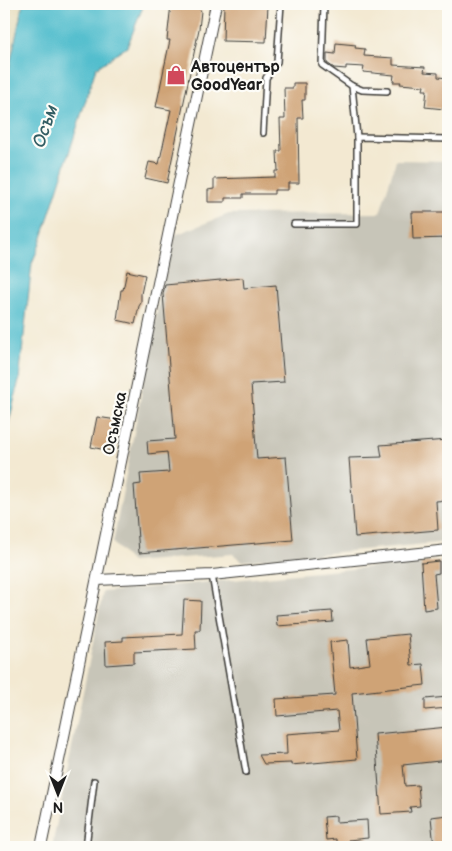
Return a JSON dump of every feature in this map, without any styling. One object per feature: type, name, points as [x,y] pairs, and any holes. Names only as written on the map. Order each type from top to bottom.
[{"type":"street","name":"Осъмска","points":[[41,847],[216,4]]},
{"type":"street","points":[[97,580],[212,575],[448,550]]},
{"type":"lane","points":[[4,20],[7,4]]},
{"type":"lane","points":[[263,133],[266,78],[277,62],[281,4]]},
{"type":"lane","points":[[324,4],[322,65],[352,86],[362,90],[387,91]]},
{"type":"lane","points":[[294,224],[357,224],[357,137],[352,86]]},
{"type":"lane","points":[[357,137],[448,139]]},
{"type":"lane","points":[[212,575],[246,772]]},
{"type":"lane","points":[[86,847],[94,781]]},
{"type":"shaded area","points":[[4,4],[23,4],[4,92]]},
{"type":"shaded area","points":[[396,160],[448,161],[448,542],[242,561],[233,554],[131,562],[113,543],[162,285],[175,235],[229,214],[380,213]]},
{"type":"shaded area","points":[[448,560],[448,847],[52,847],[103,592]]},
{"type":"water","name":"Осъм","points":[[23,4],[144,4],[127,47],[96,68],[40,244],[32,263],[19,380],[4,443],[4,92]]},
{"type":"building","points":[[171,4],[197,6],[201,11],[199,29],[167,183],[145,178],[149,162],[159,164],[171,110],[156,107],[170,40],[167,40]]},
{"type":"building","points":[[224,4],[268,5],[266,42],[223,41]]},
{"type":"building","points":[[336,43],[356,45],[355,48],[365,49],[364,56],[393,58],[393,65],[425,67],[424,72],[438,73],[438,77],[448,78],[448,97],[445,96],[444,109],[425,107],[427,90],[423,90],[424,86],[393,82],[394,75],[363,72],[364,67],[346,66],[346,69],[334,68],[327,63],[327,53],[335,54]]},
{"type":"building","points":[[293,83],[305,83],[305,100],[302,100],[303,118],[298,118],[299,183],[288,183],[288,190],[274,190],[274,194],[243,194],[243,198],[225,198],[225,202],[208,202],[208,190],[214,189],[214,179],[275,177],[275,171],[278,171],[277,151],[281,151],[280,119],[285,119],[284,88],[293,88]]},
{"type":"building","points":[[412,212],[448,212],[448,238],[413,239]]},
{"type":"building","points":[[127,271],[145,275],[141,303],[135,324],[117,320],[121,290],[123,290]]},
{"type":"building","points":[[243,278],[244,288],[276,285],[284,382],[251,384],[257,459],[286,457],[293,540],[139,553],[134,485],[141,484],[140,474],[169,472],[167,452],[148,454],[147,441],[175,439],[163,294],[165,285]]},
{"type":"building","points":[[97,417],[117,420],[111,451],[91,447]]},
{"type":"building","points":[[448,440],[448,500],[436,501],[438,530],[355,537],[349,458],[382,457],[380,445]]},
{"type":"building","points":[[439,561],[439,573],[434,574],[437,608],[424,610],[421,563]]},
{"type":"building","points":[[184,600],[201,601],[200,630],[195,630],[196,649],[134,652],[134,663],[106,665],[105,642],[123,641],[123,637],[182,634]]},
{"type":"building","points":[[332,611],[333,622],[277,626],[276,615]]},
{"type":"building","points":[[408,634],[411,665],[423,664],[425,685],[352,693],[357,759],[291,765],[291,763],[264,764],[259,755],[287,754],[286,734],[339,730],[337,711],[277,716],[276,699],[335,695],[330,642],[348,640],[350,667],[370,664],[367,638]]},
{"type":"building","points":[[448,697],[448,708],[425,710],[425,699]]},
{"type":"building","points":[[448,727],[448,760],[403,765],[405,786],[418,785],[420,806],[410,807],[411,812],[381,814],[375,734]]},
{"type":"building","points":[[448,815],[448,847],[434,847],[431,817]]},
{"type":"building","points":[[336,816],[336,822],[367,820],[368,838],[348,840],[349,847],[336,847],[336,839],[326,840],[324,817]]},
{"type":"place","name":"Автоцентър GoodYear","points":[[176,75]]}]
